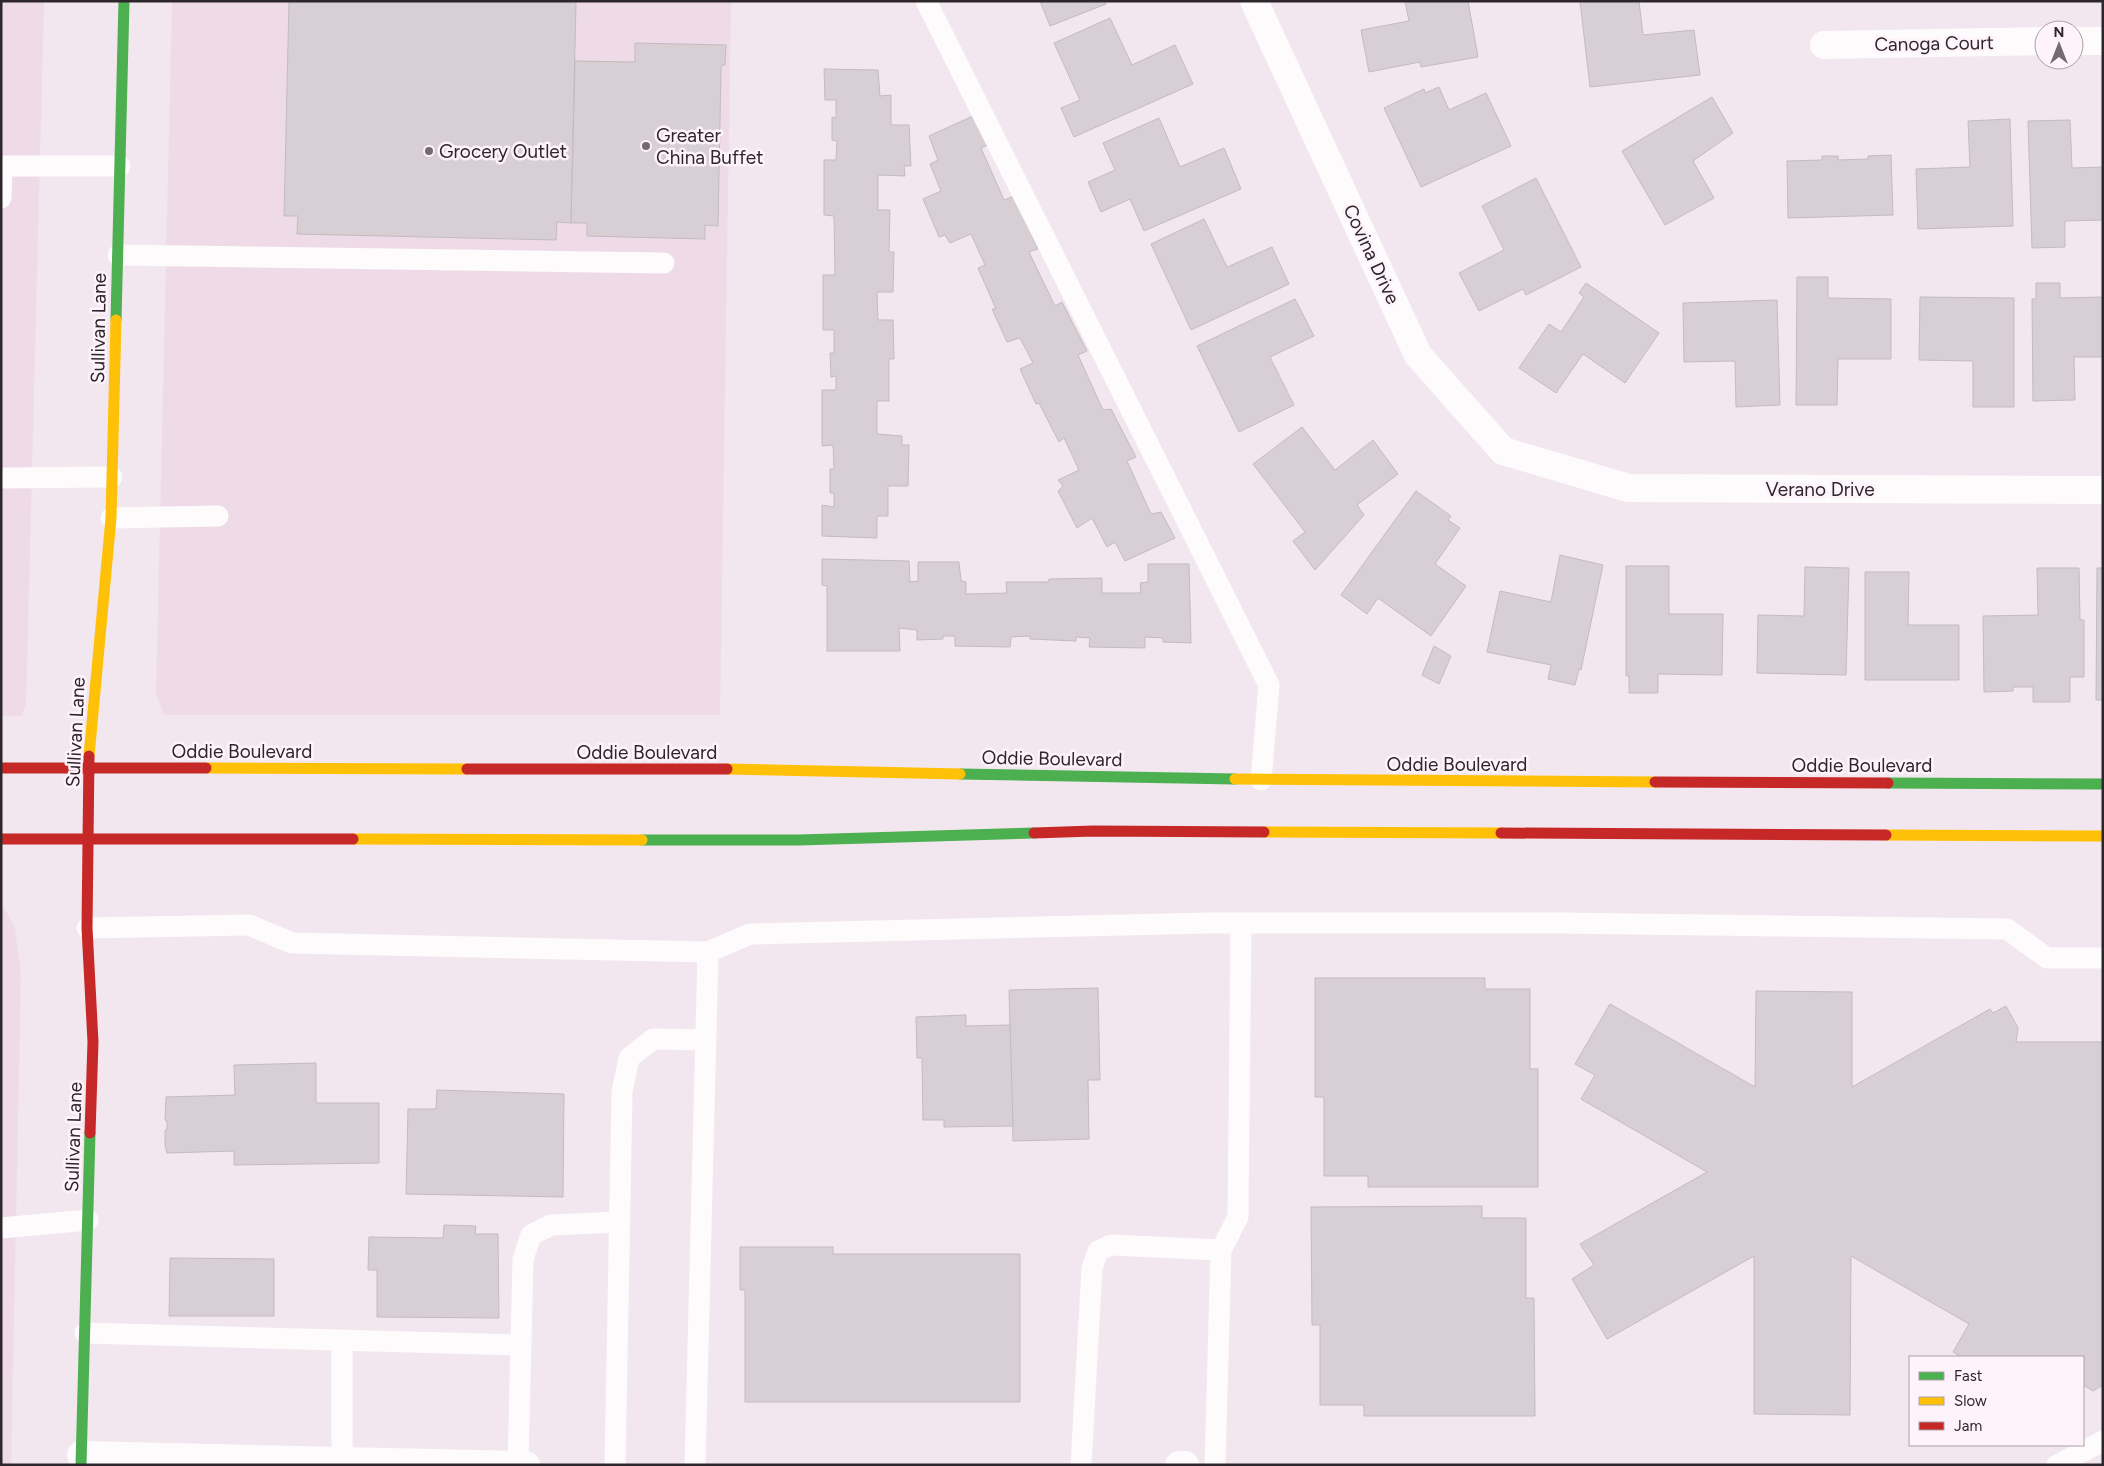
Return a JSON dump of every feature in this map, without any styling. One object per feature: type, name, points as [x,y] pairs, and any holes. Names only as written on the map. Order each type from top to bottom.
[{"type":"main road","name":"Sullivan Lane","points":[[81,1460],[93,1042],[87,928],[89,741],[111,518],[124,1]]},
{"type":"main road","name":"Oddie Boulevard","points":[[1,768],[746,769],[1261,780],[2103,784]]},
{"type":"main road","points":[[1,839],[799,840],[1093,831],[2103,836]]},
{"type":"street","name":"Covina Drive","points":[[1254,1],[1418,354],[1503,451],[1541,463]]},
{"type":"street","points":[[2084,41],[2103,41]]},
{"type":"street","name":"Canoga Court","points":[[1824,45],[2034,42]]},
{"type":"street","name":"Verano Drive","points":[[1541,463],[1628,488],[2103,490]]},
{"type":"street","points":[[81,1460],[342,1461],[526,1465]]},
{"type":"street","points":[[1179,1465],[1184,1465]]},
{"type":"lane","points":[[926,1],[1269,685],[1261,780]]},
{"type":"lane","points":[[1,198],[2,166],[120,166]]},
{"type":"lane","points":[[118,255],[664,262]]},
{"type":"lane","points":[[1,478],[112,477]]},
{"type":"lane","points":[[111,518],[218,516]]},
{"type":"lane","points":[[87,928],[249,925],[292,943],[708,952],[750,934],[1241,923],[1560,923],[2008,930],[2047,958],[2103,958]]},
{"type":"lane","points":[[1215,1465],[1222,1250],[1238,1217],[1241,923]]},
{"type":"lane","points":[[695,1465],[708,952]]},
{"type":"lane","points":[[615,1465],[622,1092],[629,1058],[653,1039],[706,1040]]},
{"type":"lane","points":[[1,1228],[88,1220]]},
{"type":"lane","points":[[518,1464],[523,1259],[531,1234],[551,1225],[620,1222]]},
{"type":"lane","points":[[1082,1465],[1092,1268],[1098,1252],[1112,1245],[1222,1250]]},
{"type":"lane","points":[[85,1333],[521,1346]]},
{"type":"lane","points":[[342,1340],[342,1461]]},
{"type":"lane","points":[[2057,1465],[2103,1441]]},
{"type":"shaded area","points":[[1,1],[44,1],[26,706],[21,716],[1,716]]},
{"type":"shaded area","points":[[172,1],[731,1],[720,715],[164,715],[156,694]]},
{"type":"shaded area","points":[[1,907],[5,909],[15,928],[21,973],[11,1465],[1,1465]]},
{"type":"building","name":"Grocery Outlet","points":[[289,1],[576,1],[571,223],[557,222],[556,240],[297,234],[298,216],[284,216]]},
{"type":"building","points":[[1040,1],[1105,1],[1106,4],[1050,26]]},
{"type":"building","points":[[1405,1],[1468,1],[1478,57],[1421,67],[1420,62],[1369,72],[1361,30],[1409,21]]},
{"type":"building","points":[[1580,1],[1639,1],[1643,35],[1694,30],[1700,75],[1590,87]]},
{"type":"building","points":[[1110,18],[1132,65],[1175,45],[1193,84],[1074,137],[1061,108],[1080,100],[1054,43]]},
{"type":"building","name":"Greater China Buffet","points":[[635,43],[726,45],[725,65],[722,65],[721,68],[718,226],[705,225],[705,239],[587,236],[587,223],[571,223],[575,61],[635,62]]},
{"type":"building","points":[[824,69],[878,70],[880,96],[891,95],[891,125],[909,125],[911,166],[904,166],[905,176],[878,175],[878,210],[890,210],[889,252],[894,252],[893,292],[877,292],[878,320],[893,320],[894,359],[889,359],[889,401],[877,401],[877,434],[902,436],[902,445],[909,445],[908,486],[888,486],[888,516],[877,516],[877,538],[822,536],[822,505],[834,507],[834,493],[830,493],[830,469],[834,469],[833,445],[822,446],[822,390],[836,390],[836,376],[831,377],[830,353],[834,353],[834,330],[823,330],[823,275],[835,275],[834,216],[824,215],[824,160],[836,160],[837,141],[832,140],[832,117],[836,118],[836,100],[825,100]]},
{"type":"building","points":[[1439,87],[1449,110],[1486,93],[1511,146],[1421,187],[1384,108],[1424,89],[1425,93]]},
{"type":"building","points":[[1712,97],[1733,133],[1693,161],[1714,198],[1665,225],[1622,151]]},
{"type":"building","points":[[975,115],[992,143],[981,148],[1004,200],[1014,196],[1038,249],[1029,252],[1055,306],[1062,302],[1087,351],[1078,355],[1103,410],[1111,409],[1136,457],[1127,461],[1151,514],[1161,512],[1175,538],[1125,561],[1115,542],[1107,547],[1092,518],[1077,528],[1058,491],[1063,486],[1058,480],[1079,470],[1064,438],[1059,442],[1039,403],[1036,404],[1020,369],[1033,363],[1020,338],[1007,342],[992,309],[996,309],[978,268],[985,265],[971,234],[950,243],[945,235],[939,237],[923,199],[941,191],[930,164],[938,160],[929,136]]},
{"type":"building","points":[[1159,118],[1180,167],[1224,148],[1241,189],[1144,231],[1130,199],[1101,212],[1088,182],[1115,170],[1103,143]]},
{"type":"building","points":[[2010,119],[2013,226],[1918,229],[1916,169],[1970,167],[1968,121]]},
{"type":"building","points":[[2070,120],[2072,168],[2103,167],[2103,220],[2065,221],[2065,247],[2032,248],[2028,121]]},
{"type":"building","points":[[1891,155],[1893,215],[1788,218],[1787,161],[1822,160],[1822,156],[1838,156],[1838,160],[1868,159],[1868,156]]},
{"type":"building","points":[[1536,178],[1581,267],[1526,295],[1523,289],[1479,311],[1459,273],[1504,250],[1482,206]]},
{"type":"building","points":[[1204,219],[1227,267],[1272,247],[1289,284],[1191,330],[1151,244]]},
{"type":"building","points":[[1797,277],[1828,277],[1828,298],[1891,299],[1891,359],[1838,359],[1837,405],[1796,405]]},
{"type":"building","points":[[1586,283],[1659,333],[1625,383],[1583,354],[1556,393],[1519,368],[1549,324],[1561,332],[1584,297],[1579,293]]},
{"type":"building","points":[[2036,283],[2060,283],[2060,298],[2103,297],[2103,357],[2074,357],[2075,400],[2033,401],[2032,299],[2036,299]]},
{"type":"building","points":[[1920,297],[2014,298],[2014,407],[1973,407],[1973,361],[1919,360]]},
{"type":"building","points":[[1295,299],[1314,336],[1270,357],[1294,405],[1239,432],[1197,346]]},
{"type":"building","points":[[1777,300],[1780,405],[1736,407],[1735,361],[1684,362],[1683,303]]},
{"type":"building","points":[[1302,427],[1335,470],[1373,440],[1398,474],[1357,505],[1364,515],[1315,570],[1293,541],[1305,532],[1253,464]]},
{"type":"building","points":[[1416,491],[1451,516],[1448,520],[1460,528],[1435,564],[1466,586],[1431,636],[1378,598],[1367,614],[1341,595]]},
{"type":"building","points":[[1560,555],[1603,565],[1581,670],[1579,669],[1575,685],[1548,679],[1551,665],[1487,652],[1500,591],[1551,602]]},
{"type":"building","points":[[822,559],[909,561],[910,582],[918,581],[918,562],[959,562],[961,581],[966,582],[966,594],[1007,593],[1006,582],[1048,582],[1049,579],[1102,578],[1102,593],[1141,593],[1140,583],[1148,582],[1148,564],[1189,564],[1191,643],[1163,642],[1163,638],[1145,637],[1145,648],[1089,647],[1090,638],[1076,637],[1076,641],[1030,639],[1030,636],[1011,637],[1010,647],[955,646],[955,636],[943,636],[943,639],[917,640],[917,630],[899,628],[900,651],[827,651],[827,586],[822,585]]},
{"type":"building","points":[[1626,566],[1669,566],[1669,614],[1723,614],[1722,675],[1658,674],[1658,693],[1629,693],[1629,676],[1626,676]]},
{"type":"building","points":[[1805,567],[1849,568],[1846,675],[1757,673],[1758,615],[1804,616]]},
{"type":"building","points":[[2037,568],[2079,568],[2080,620],[2084,620],[2084,677],[2070,677],[2070,702],[2033,702],[2033,687],[2013,687],[2013,691],[1984,692],[1983,616],[2038,615]]},
{"type":"building","points":[[2097,568],[2103,568],[2103,700],[2096,700]]},
{"type":"building","points":[[1865,572],[1909,572],[1908,625],[1959,625],[1959,680],[1865,680]]},
{"type":"building","points":[[1434,646],[1451,656],[1439,684],[1422,675]]},
{"type":"building","points":[[1315,978],[1485,978],[1485,989],[1530,989],[1530,1069],[1538,1069],[1538,1187],[1368,1187],[1368,1176],[1324,1176],[1324,1097],[1315,1097]]},
{"type":"building","points":[[1098,988],[1100,1080],[1088,1080],[1089,1139],[1013,1141],[1009,990]]},
{"type":"building","points":[[1756,991],[1852,992],[1852,1087],[1990,1009],[1993,1013],[2006,1006],[2018,1028],[2016,1042],[2103,1042],[2103,1385],[2093,1391],[2084,1386],[2084,1356],[1960,1356],[1953,1352],[1969,1324],[1851,1256],[1850,1415],[1754,1414],[1754,1256],[1607,1339],[1572,1279],[1594,1265],[1580,1244],[1707,1172],[1581,1099],[1595,1075],[1575,1064],[1610,1004],[1755,1087]]},
{"type":"building","points":[[966,1015],[966,1026],[1010,1025],[1013,1126],[944,1127],[944,1120],[923,1120],[922,1058],[917,1058],[916,1017]]},
{"type":"building","points":[[316,1063],[316,1103],[379,1103],[379,1163],[234,1165],[234,1151],[167,1153],[165,1145],[165,1130],[167,1130],[167,1121],[165,1120],[166,1097],[235,1095],[234,1065]]},
{"type":"building","points":[[437,1090],[564,1094],[563,1197],[406,1194],[408,1109],[436,1109]]},
{"type":"building","points":[[1482,1206],[1482,1218],[1526,1218],[1526,1298],[1534,1298],[1535,1416],[1364,1416],[1364,1405],[1320,1405],[1320,1325],[1312,1325],[1311,1207]]},
{"type":"building","points":[[444,1225],[476,1226],[475,1234],[498,1234],[499,1318],[377,1317],[377,1270],[368,1270],[369,1237],[443,1238]]},
{"type":"building","points":[[740,1247],[833,1247],[833,1254],[1020,1254],[1020,1402],[745,1402],[745,1290],[740,1290]]},
{"type":"building","points":[[170,1258],[274,1259],[274,1316],[169,1316]]},
{"type":"traffic: fast","points":[[116,320],[124,1]]},
{"type":"traffic: fast","points":[[960,774],[1235,779]]},
{"type":"traffic: fast","points":[[1888,783],[2103,784]]},
{"type":"traffic: fast","points":[[642,840],[799,840],[1034,833]]},
{"type":"traffic: fast","points":[[81,1465],[90,1133]]},
{"type":"traffic: slow","points":[[89,756],[111,518],[116,320]]},
{"type":"traffic: slow","points":[[206,768],[467,769]]},
{"type":"traffic: slow","points":[[727,769],[960,774]]},
{"type":"traffic: slow","points":[[1235,779],[1655,782]]},
{"type":"traffic: slow","points":[[1264,832],[1501,833]]},
{"type":"traffic: slow","points":[[1886,835],[2103,836]]},
{"type":"traffic: slow","points":[[353,839],[642,840]]},
{"type":"traffic: jam","points":[[89,756],[87,928],[93,1042],[90,1133]]},
{"type":"traffic: jam","points":[[1,768],[206,768]]},
{"type":"traffic: jam","points":[[467,769],[727,769]]},
{"type":"traffic: jam","points":[[1655,782],[1888,783]]},
{"type":"traffic: jam","points":[[1034,833],[1093,831],[1264,832]]},
{"type":"traffic: jam","points":[[1501,833],[1886,835]]},
{"type":"traffic: jam","points":[[1,839],[353,839]]},
{"type":"place","name":"Greater China Buffet","points":[[646,146]]},
{"type":"place","name":"Grocery Outlet","points":[[429,151]]}]
